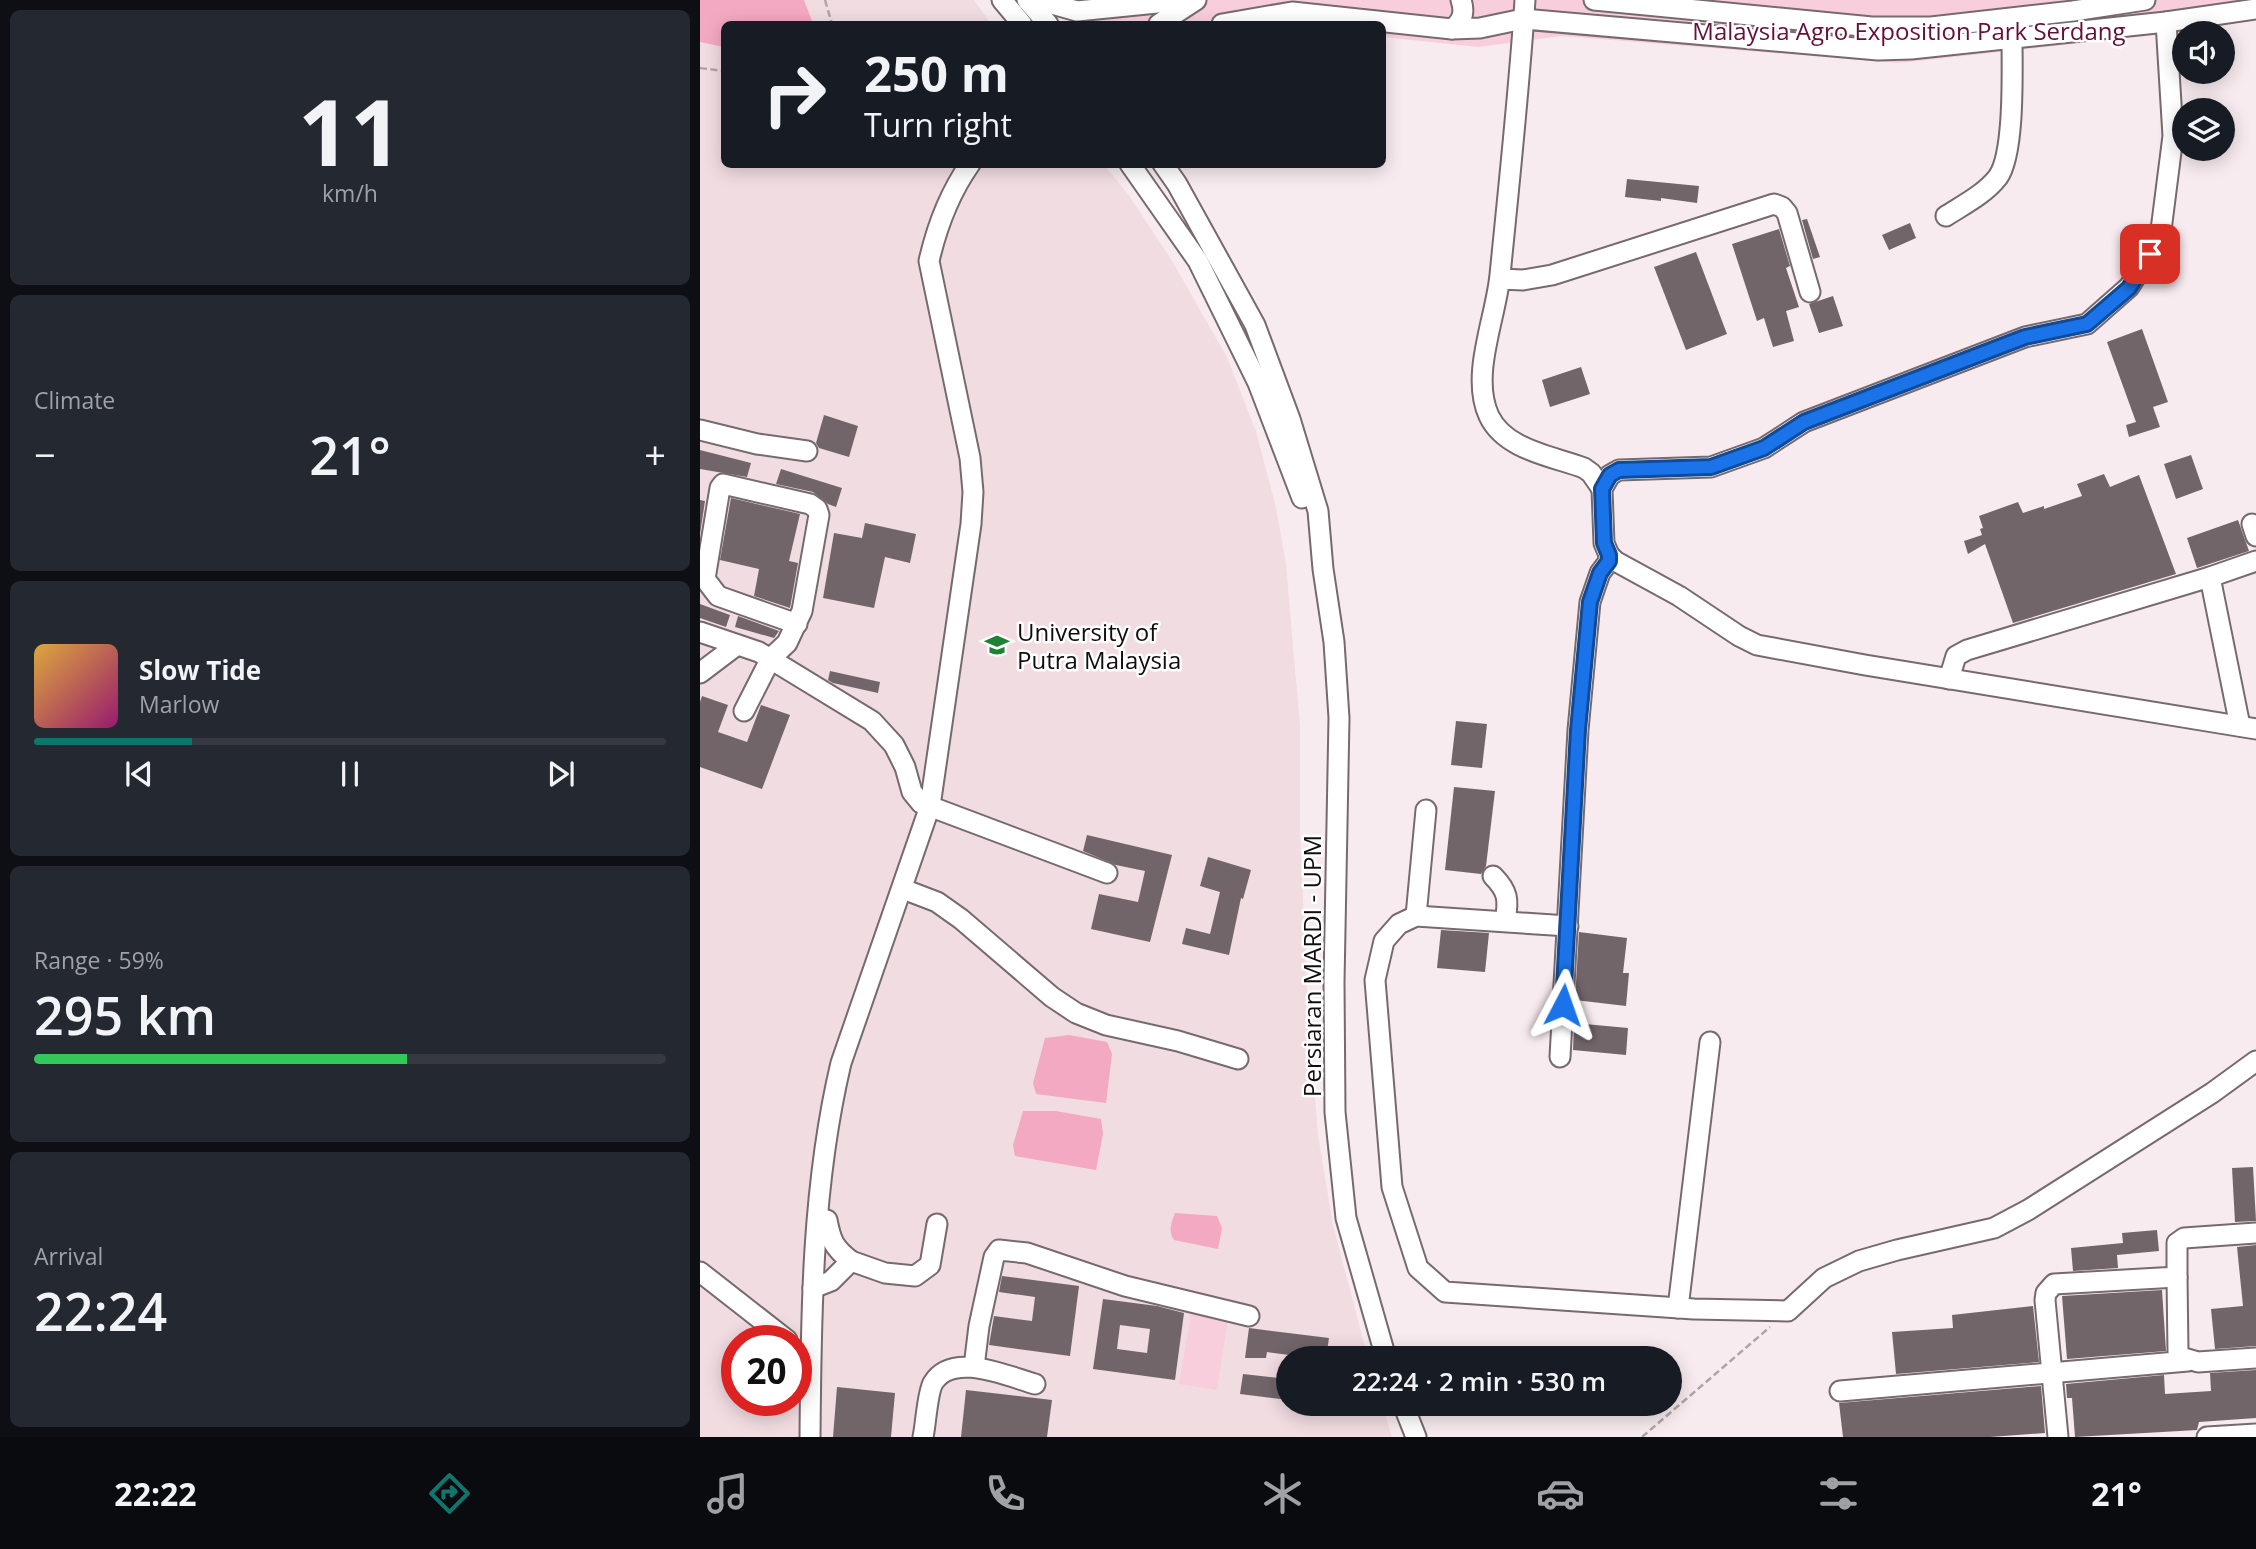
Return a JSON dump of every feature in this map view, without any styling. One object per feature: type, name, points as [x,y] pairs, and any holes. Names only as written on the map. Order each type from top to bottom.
[{"type":"street","points":[[1002,0],[1020,16],[1038,21]]},
{"type":"street","points":[[1038,0],[1077,11],[1187,0]]},
{"type":"street","points":[[1164,21],[1196,0]]},
{"type":"street","points":[[1452,29],[1460,24],[1464,9],[1461,0]]},
{"type":"street","points":[[1594,0],[1872,27],[1931,27],[2145,0]]},
{"type":"street","points":[[1524,9],[1500,279],[1481,380],[1484,401],[1490,418],[1505,437],[1522,447],[1584,468],[1602,489]]},
{"type":"street","points":[[1386,22],[1452,29],[1480,28],[1524,9],[1878,50],[1911,49],[2166,22],[2256,9]]},
{"type":"street","points":[[1240,21],[1292,12],[1377,21]]},
{"type":"street","points":[[1560,1057],[1578,730],[1590,602],[1605,565],[1602,489],[1610,475],[1619,470],[1711,467],[1764,448],[1804,422],[2025,337],[2087,324],[2129,288],[2160,238],[2173,136],[2166,22]]},
{"type":"street","points":[[1946,216],[1977,196],[1998,176],[2008,143],[2012,37]]},
{"type":"street","points":[[807,1325],[824,1153],[836,1083],[930,806],[971,524],[973,492],[970,458],[929,261],[936,231],[952,192],[967,168]]},
{"type":"street","name":"Persiaran MARDI - UPM","points":[[1131,168],[1198,261],[1258,383],[1309,516],[1322,569],[1334,642],[1339,718],[1334,982],[1335,1112],[1346,1218],[1382,1346]]},
{"type":"street","name":"Persiaran MARDI - UPM","points":[[1166,168],[1255,325],[1290,419],[1318,511],[1322,569]]},
{"type":"street","points":[[1500,279],[1523,281],[1552,275],[1774,204],[1782,207],[1787,214],[1810,292]]},
{"type":"street","points":[[700,430],[757,444],[807,452]]},
{"type":"street","points":[[744,711],[771,658],[787,643],[797,624],[802,611],[819,514],[810,504],[723,484],[720,488],[705,579],[718,596],[797,624]]},
{"type":"street","points":[[1605,565],[1615,561],[1679,596],[1757,645],[2248,728],[2210,577]]},
{"type":"street","points":[[1949,679],[1956,656],[1967,650],[2256,561]]},
{"type":"street","points":[[700,632],[771,658],[872,721],[894,745],[916,800],[1107,873]]},
{"type":"street","points":[[700,673],[737,645]]},
{"type":"street","points":[[1416,916],[1426,810]]},
{"type":"street","points":[[1493,876],[1505,888],[1505,921]]},
{"type":"street","points":[[903,889],[937,902],[961,919],[1052,998],[1076,1013],[1106,1025],[1178,1041],[1238,1059]]},
{"type":"street","points":[[1568,926],[1416,916],[1399,924],[1384,941],[1375,980],[1392,1186],[1418,1268],[1445,1292],[1678,1308],[1788,1311],[1824,1278],[1859,1261],[1994,1228],[2028,1210],[2212,1093],[2256,1061]]},
{"type":"street","points":[[1678,1308],[1710,1042]]},
{"type":"street","points":[[827,1220],[830,1236],[837,1250],[851,1261],[885,1273],[915,1276],[930,1265],[937,1224]]},
{"type":"street","points":[[2188,1361],[2178,1352],[2177,1243],[2184,1238],[2256,1233]]},
{"type":"street","points":[[974,1367],[986,1292],[994,1257],[999,1250],[1027,1253],[1125,1286],[1249,1316]]},
{"type":"street","points":[[813,1288],[831,1281],[851,1261]]},
{"type":"street","points":[[700,1272],[767,1325]]},
{"type":"street","points":[[2058,1437],[2045,1300],[2050,1288],[2054,1284],[2177,1278]]},
{"type":"street","points":[[1840,1391],[2188,1361],[2256,1358]]},
{"type":"street","points":[[923,1437],[932,1384],[944,1371],[963,1366],[974,1367],[1035,1384]]},
{"type":"street","points":[[808,1416],[810,1437]]},
{"type":"street","points":[[1408,1416],[1416,1437]]},
{"type":"street","points":[[2217,1437],[2256,1434]]},
{"type":"path","points":[[825,0],[831,21]]},
{"type":"path","points":[[700,68],[721,71]]},
{"type":"path","points":[[1642,1437],[1788,1311]]},
{"type":"shaded area","name":"University of Putra Malaysia","points":[[700,0],[974,0],[989,21],[721,21],[721,168],[1106,168],[1128,194],[1171,259],[1227,357],[1256,431],[1276,508],[1286,564],[1300,726],[1300,833],[1307,993],[1318,1135],[1333,1225],[1365,1346],[1276,1346],[1276,1416],[1386,1416],[1392,1437],[700,1437]]},
{"type":"shaded area","points":[[700,0],[804,0],[812,21],[721,21],[721,46],[700,42]]},
{"type":"shaded area","points":[[1069,1035],[1107,1042],[1112,1054],[1106,1103],[1036,1094],[1033,1083],[1045,1038]]},
{"type":"shaded area","points":[[1023,1111],[1056,1111],[1101,1119],[1103,1134],[1096,1170],[1015,1156],[1013,1145]]},
{"type":"shaded area","points":[[1175,1213],[1217,1216],[1222,1228],[1218,1249],[1174,1240],[1171,1224]]},
{"type":"green space","name":"Malaysia Agro Exposition Park Serdang","points":[[1053,0],[2256,0],[2256,19],[2235,23],[2172,21],[2172,33],[1899,63],[1562,36],[1478,47],[1386,37],[1386,21],[1082,21]]},
{"type":"green space","points":[[1191,1314],[1228,1320],[1217,1390],[1179,1384]]},
{"type":"building","points":[[1627,179],[1699,186],[1697,203],[1625,197]]},
{"type":"building","points":[[1807,219],[1820,257],[1813,259],[1802,220]]},
{"type":"building","points":[[1910,223],[1916,238],[1889,250],[1882,235]]},
{"type":"building","points":[[1779,229],[1790,266],[1786,268],[1799,307],[1786,311],[1794,341],[1773,347],[1764,318],[1757,321],[1732,244]]},
{"type":"building","points":[[1696,252],[1727,334],[1686,350],[1654,267]]},
{"type":"building","points":[[1833,296],[1843,326],[1819,333],[1809,304]]},
{"type":"building","points":[[2142,329],[2168,402],[2153,407],[2160,427],[2129,437],[2126,425],[2136,422],[2107,342]]},
{"type":"building","points":[[1581,367],[1590,394],[1550,407],[1542,380]]},
{"type":"building","points":[[824,415],[858,426],[849,457],[819,448],[816,443]]},
{"type":"building","points":[[700,450],[751,463],[747,477],[700,469]]},
{"type":"building","points":[[2191,455],[2203,489],[2176,499],[2164,464]]},
{"type":"building","points":[[781,469],[842,488],[836,507],[813,492],[776,484]]},
{"type":"building","points":[[2104,474],[2110,487],[2139,475],[2176,574],[2013,623],[1985,544],[1968,554],[1964,541],[1982,535],[1979,516],[2018,502],[2023,513],[2044,506],[2044,509],[2082,496],[2077,484]]},
{"type":"building","points":[[731,498],[800,514],[789,561],[798,563],[790,608],[754,596],[759,569],[720,560]]},
{"type":"building","points":[[700,500],[705,501],[700,534]]},
{"type":"building","points":[[2238,520],[2249,551],[2197,568],[2187,538]]},
{"type":"building","points":[[865,523],[916,534],[910,563],[885,557],[874,608],[823,598],[834,533],[862,538]]},
{"type":"building","points":[[700,604],[730,615],[726,627],[700,618]]},
{"type":"building","points":[[738,616],[779,631],[774,638],[735,627]]},
{"type":"building","points":[[830,671],[880,682],[878,693],[833,683],[828,680]]},
{"type":"building","points":[[702,696],[728,705],[718,732],[747,742],[761,705],[790,715],[762,789],[700,767]]},
{"type":"building","points":[[1456,721],[1487,724],[1482,768],[1451,765]]},
{"type":"building","points":[[1454,787],[1495,791],[1486,866],[1481,874],[1445,870]]},
{"type":"building","points":[[1087,835],[1172,855],[1150,942],[1091,929],[1099,894],[1138,902],[1145,871],[1116,865],[1083,851]]},
{"type":"building","points":[[1208,857],[1251,870],[1243,899],[1241,898],[1229,955],[1182,944],[1186,928],[1210,934],[1220,892],[1200,886]]},
{"type":"building","points":[[1441,930],[1489,933],[1485,972],[1437,968]]},
{"type":"building","points":[[1579,932],[1627,938],[1623,973],[1629,973],[1626,1006],[1575,1000]]},
{"type":"building","points":[[1574,1023],[1628,1028],[1626,1055],[1573,1050]]},
{"type":"building","points":[[2253,1167],[2256,1221],[2235,1222],[2232,1168]]},
{"type":"building","points":[[2157,1230],[2159,1251],[2117,1255],[2118,1268],[2073,1271],[2071,1248],[2123,1243],[2122,1233]]},
{"type":"building","points":[[2256,1245],[2256,1346],[2215,1349],[2211,1309],[2243,1306],[2237,1247]]},
{"type":"building","points":[[1002,1276],[1079,1286],[1070,1356],[989,1345],[994,1316],[1032,1321],[1035,1297],[999,1292]]},
{"type":"building","points":[[2162,1290],[2166,1351],[2067,1359],[2062,1296]]},
{"type":"building","points":[[1103,1299],[1157,1306],[1184,1313],[1175,1380],[1093,1369]],"holes":[[[1120,1325],[1150,1329],[1147,1353],[1117,1349]]]},
{"type":"building","points":[[2033,1306],[2039,1362],[1896,1374],[1892,1332],[1953,1328],[1952,1315]]},
{"type":"building","points":[[1249,1328],[1329,1338],[1328,1346],[1276,1346],[1276,1353],[1267,1352],[1266,1358],[1245,1358]]},
{"type":"building","points":[[2256,1370],[2256,1418],[2199,1422],[2197,1430],[2075,1437],[2072,1398],[2067,1398],[2066,1384],[2164,1375],[2165,1394],[2211,1391],[2210,1373]]},
{"type":"building","points":[[1243,1374],[1276,1378],[1276,1398],[1240,1394]]},
{"type":"building","points":[[2041,1386],[2045,1433],[1990,1437],[1843,1437],[1839,1403]]},
{"type":"building","points":[[837,1387],[895,1393],[891,1437],[833,1437]]},
{"type":"building","points":[[966,1390],[1052,1400],[1047,1437],[961,1437]]},
{"type":"place","name":"University of Putra Malaysia","points":[[997,645]]},
{"type":"route","points":[[1563,1005],[1578,730],[1590,602],[1600,573],[1609,561],[1604,543],[1602,489],[1610,475],[1619,470],[1711,467],[1764,448],[1804,422],[2025,337],[2087,324],[2129,288],[2150,254]]}]
